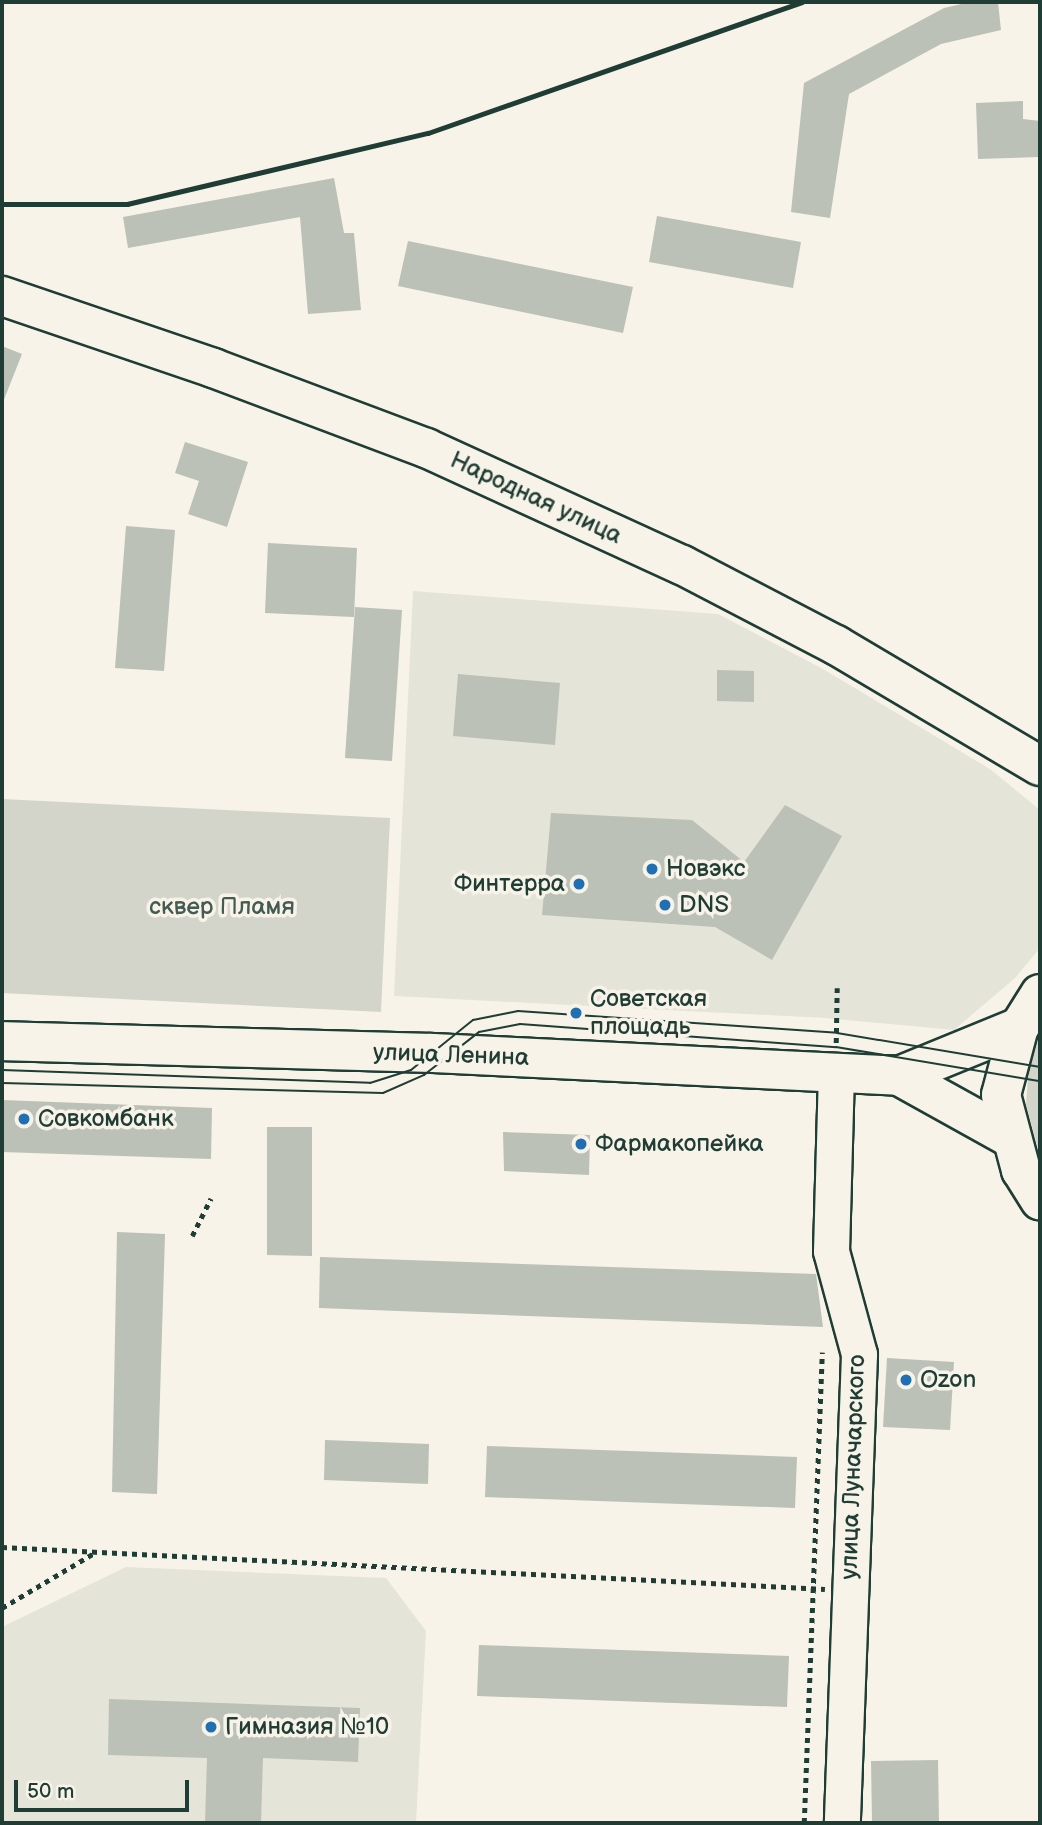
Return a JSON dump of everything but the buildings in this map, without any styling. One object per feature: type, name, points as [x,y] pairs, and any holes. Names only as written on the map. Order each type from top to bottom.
[{"type":"main road","name":"Народная улица","points":[[2,296],[213,368],[426,447],[682,565],[836,645],[1040,766]]},
{"type":"main road","points":[[1040,994],[1019,1027],[1001,1095],[1010,1137],[1021,1170],[1040,1201]]},
{"type":"main road","points":[[899,1076],[1019,1027]]},
{"type":"main road","name":"улица Ленина","points":[[2,1041],[432,1053],[899,1076]]},
{"type":"main road","points":[[899,1076],[1010,1137]]},
{"type":"street","name":"улица Луначарского","points":[[836,1072],[831,1251],[859,1354],[842,1823]]},
{"type":"path","points":[[836,1072],[837,988]]},
{"type":"path","points":[[192,1236],[211,1198]]},
{"type":"path","points":[[804,1823],[822,1352]]},
{"type":"path","points":[[2,1547],[850,1591]]},
{"type":"path","points":[[2,1608],[96,1552]]},
{"type":"shaded area","points":[[413,591],[718,614],[823,669],[990,769],[1040,810],[1040,948],[1015,978],[954,1030],[825,1018],[394,996]]},
{"type":"shaded area","name":"Гимназия №10","points":[[126,1567],[386,1578],[426,1631],[416,1823],[2,1823],[2,1627]]},
{"type":"green space","name":"сквер Пламя","points":[[2,799],[390,818],[381,1012],[2,993]]},
{"type":"green space","points":[[1040,1030],[1040,1156],[1026,1104],[1030,1053]]},
{"type":"tram line","points":[[2,1070],[370,1083],[411,1070],[473,1020],[518,1011],[837,1033],[1040,1067]]},
{"type":"tram line","points":[[2,1083],[383,1093],[424,1075],[479,1032],[520,1024],[836,1047],[1040,1081]]},
{"type":"railway","points":[[2,204],[127,204],[428,133],[802,2]]},
{"type":"place","name":"Новэкс","points":[[652,869]]},
{"type":"place","name":"Финтерра","points":[[579,884]]},
{"type":"place","name":"DNS","points":[[665,905]]},
{"type":"place","name":"Советская площадь","points":[[576,1013]]},
{"type":"place","name":"Совкомбанк","points":[[24,1119]]},
{"type":"place","name":"Фармакопейка","points":[[581,1144]]},
{"type":"place","name":"Ozon","points":[[906,1380]]},
{"type":"place","name":"Гимназия №10","points":[[211,1727]]}]
